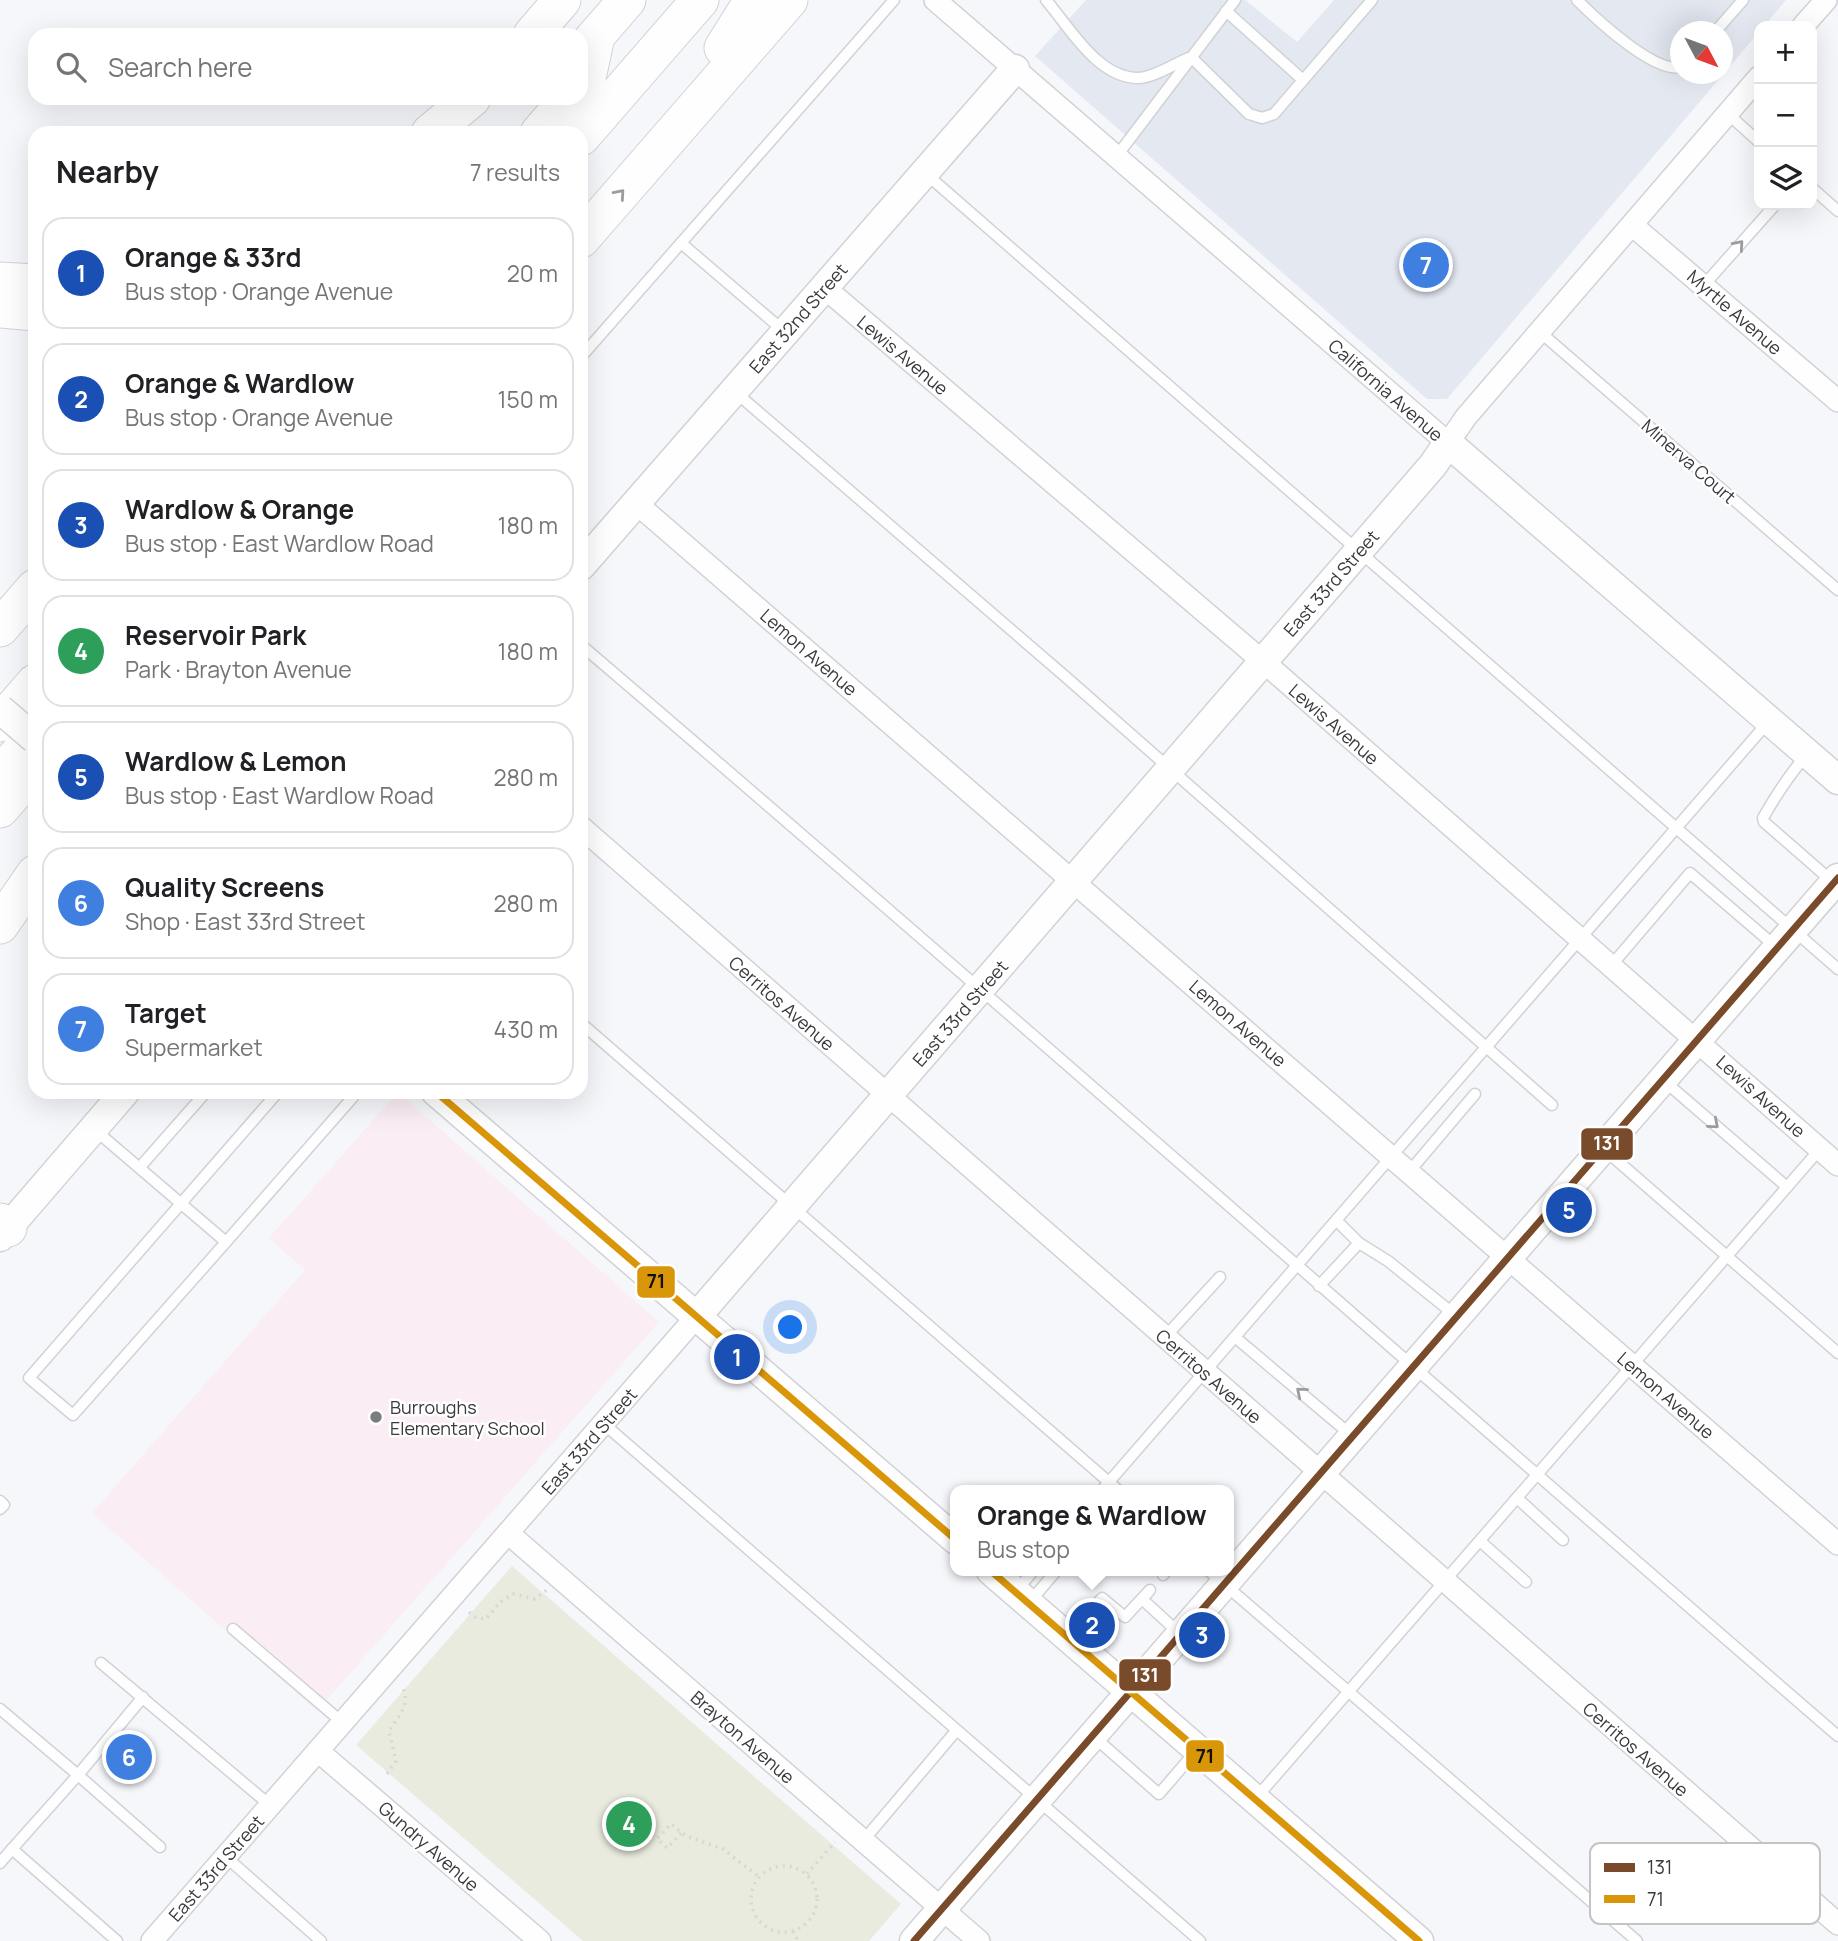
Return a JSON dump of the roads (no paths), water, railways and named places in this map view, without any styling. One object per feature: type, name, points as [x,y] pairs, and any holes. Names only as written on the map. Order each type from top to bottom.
[{"type":"highway","points":[[538,28],[562,0]]},
{"type":"highway","points":[[588,45],[627,0]]},
{"type":"highway","points":[[588,98],[673,0]]},
{"type":"highway","points":[[588,129],[700,0]]},
{"type":"highway","points":[[659,149],[753,0]]},
{"type":"highway","points":[[588,231],[789,0]]},
{"type":"highway","points":[[438,126],[464,105]]},
{"type":"highway","points":[[458,126],[474,105]]},
{"type":"highway","points":[[518,126],[536,105]]},
{"type":"highway","points":[[545,126],[563,105]]},
{"type":"highway","points":[[564,126],[582,105]]},
{"type":"highway","points":[[0,281],[28,283]]},
{"type":"highway","points":[[0,309],[28,311]]},
{"type":"highway","points":[[0,628],[28,596]]},
{"type":"highway","points":[[0,723],[28,691]]},
{"type":"highway","points":[[0,754],[28,721]]},
{"type":"highway","points":[[0,775],[28,745]]},
{"type":"highway","points":[[0,809],[28,777]]},
{"type":"highway","points":[[0,830],[28,804]]},
{"type":"highway","points":[[0,925],[28,884]]},
{"type":"street","name":"California Avenue","points":[[935,0],[1807,754],[1837,776]]},
{"type":"street","points":[[1810,21],[1829,7]]},
{"type":"street","name":"East 32nd Street","points":[[588,558],[1015,69]]},
{"type":"street","name":"East 33rd Street","points":[[152,1941],[1359,552],[1433,465],[1465,417],[1754,84]]},
{"type":"street","name":"Myrtle Avenue","points":[[1632,225],[1838,401]]},
{"type":"street","name":"Lewis Avenue","points":[[825,288],[1261,662],[1578,940],[1697,1039],[1838,1165]]},
{"type":"street","name":"Lemon Avenue","points":[[636,503],[1838,1544]]},
{"type":"street","points":[[0,709],[28,731]]},
{"type":"street","name":"Cerritos Avenue","points":[[588,833],[1745,1843]]},
{"type":"street","points":[[1234,1560],[1321,1474],[1836,880]]},
{"type":"street","points":[[3,1229],[119,1099]]},
{"type":"street","points":[[444,1099],[950,1535]]},
{"type":"street","name":"Brayton Avenue","points":[[509,1533],[979,1941]]},
{"type":"street","points":[[996,1576],[1419,1941]]},
{"type":"street","points":[[914,1941],[1181,1635],[1217,1577]]},
{"type":"street","name":"Gundry Avenue","points":[[318,1751],[540,1941]]},
{"type":"street","name":"Cerritos Avenue","points":[[1820,1908],[1838,1924]]},
{"type":"lane","points":[[588,349],[894,0]]},
{"type":"lane","points":[[1046,0],[1104,67],[1122,75],[1141,78],[1191,57]]},
{"type":"lane","points":[[1116,158],[1235,0]]},
{"type":"lane","points":[[1191,57],[1249,114],[1262,118],[1274,114],[1372,0]]},
{"type":"lane","points":[[1577,0],[1635,48],[1670,68]]},
{"type":"lane","points":[[1725,21],[1743,0]]},
{"type":"lane","points":[[1226,11],[1303,80]]},
{"type":"lane","points":[[1728,114],[1754,137]]},
{"type":"lane","points":[[925,173],[1675,828],[1785,939]]},
{"type":"lane","points":[[1817,192],[1838,211]]},
{"type":"lane","points":[[1704,285],[1771,210]]},
{"type":"lane","points":[[681,243],[785,332]]},
{"type":"lane","name":"Minerva Court","points":[[1540,332],[1838,590]]},
{"type":"lane","points":[[734,391],[1067,678],[1169,771],[1552,1105]]},
{"type":"lane","points":[[588,651],[982,987],[1297,1267],[1838,1736]]},
{"type":"lane","points":[[1112,1485],[1205,1373],[1769,721]]},
{"type":"lane","points":[[1807,754],[1784,781],[1779,796],[1763,818],[1764,822],[1836,880]]},
{"type":"lane","points":[[1610,967],[1690,873],[1785,939],[1838,969]]},
{"type":"lane","points":[[588,1029],[793,1204],[1107,1485]]},
{"type":"lane","points":[[1663,1080],[1787,1187]]},
{"type":"lane","points":[[1409,1172],[1475,1094]]},
{"type":"lane","points":[[140,1167],[200,1099]]},
{"type":"lane","points":[[272,1099],[29,1378],[72,1415],[351,1099]]},
{"type":"lane","points":[[93,1129],[226,1242]]},
{"type":"lane","points":[[1603,1149],[1838,1353]]},
{"type":"lane","points":[[1256,1798],[1820,1149]]},
{"type":"lane","points":[[1337,1221],[1359,1243],[1388,1261],[1457,1317]]},
{"type":"lane","points":[[1319,1286],[1359,1243]]},
{"type":"lane","points":[[1165,1338],[1220,1277]]},
{"type":"lane","points":[[1236,1338],[1353,1436]]},
{"type":"lane","points":[[604,1424],[1200,1941]]},
{"type":"lane","points":[[1517,1497],[1563,1540]]},
{"type":"lane","points":[[0,1501],[4,1505],[0,1509]]},
{"type":"lane","points":[[1480,1541],[1526,1582]]},
{"type":"lane","points":[[1022,1598],[1031,1576]]},
{"type":"lane","points":[[1022,1598],[1050,1576]]},
{"type":"lane","points":[[1217,1577],[1590,1900]]},
{"type":"lane","points":[[1067,1637],[1102,1598],[1125,1617],[1150,1590]]},
{"type":"lane","points":[[1142,1599],[1181,1635]]},
{"type":"lane","points":[[233,1629],[343,1723]]},
{"type":"lane","points":[[101,1663],[271,1806]]},
{"type":"lane","points":[[0,1863],[143,1698]]},
{"type":"lane","points":[[0,1709],[160,1847]]},
{"type":"lane","points":[[863,1841],[956,1731]]},
{"type":"lane","points":[[1093,1737],[1159,1794],[1198,1749]]},
{"type":"lane","points":[[12,1849],[117,1941]]},
{"type":"lane","points":[[226,1857],[321,1941]]},
{"type":"lane","points":[[1617,1924],[1637,1941]]},
{"type":"place","name":"Target","points":[[1426,265]]},
{"type":"place","name":"Wardlow & Lemon","points":[[1569,1210]]},
{"type":"place","name":"Orange & 33rd","points":[[737,1357]]},
{"type":"place","name":"Burroughs Elementary School","points":[[376,1417]]},
{"type":"place","name":"Orange & Wardlow","points":[[1092,1625]]},
{"type":"place","name":"Wardlow & Orange","points":[[1202,1635]]},
{"type":"place","name":"Quality Screens","points":[[129,1757]]},
{"type":"place","name":"Reservoir Park","points":[[629,1824]]}]
